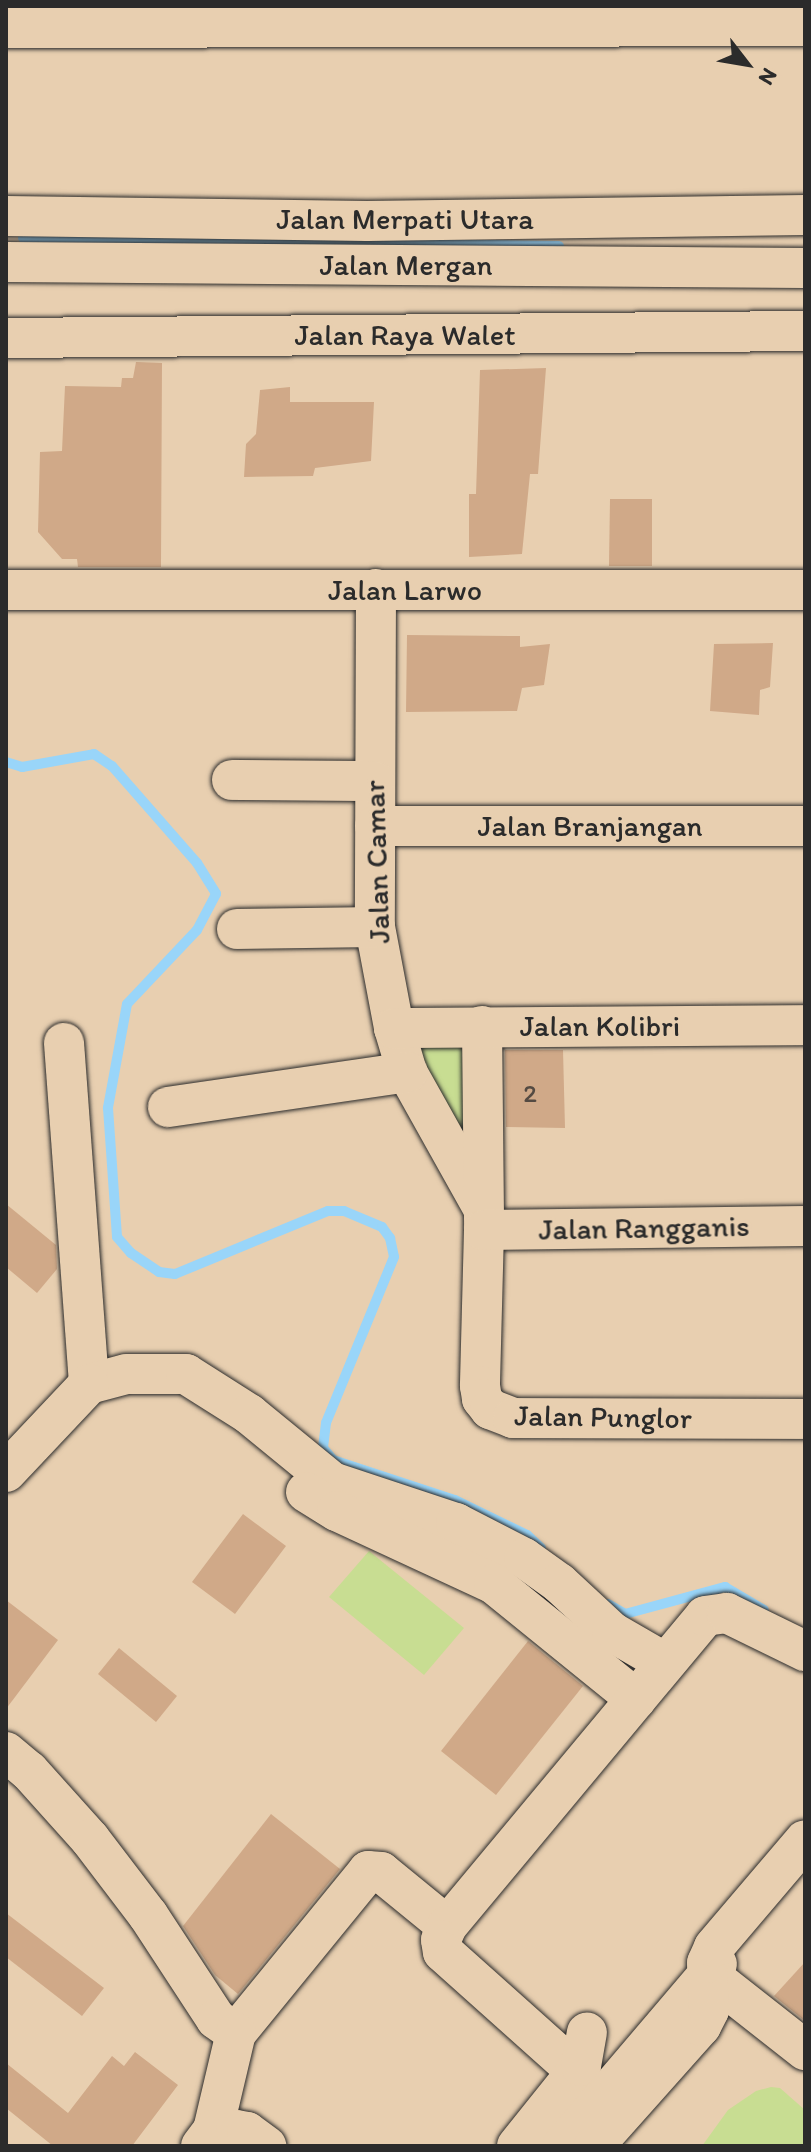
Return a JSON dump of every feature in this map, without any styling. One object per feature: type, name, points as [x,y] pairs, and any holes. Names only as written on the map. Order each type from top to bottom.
[{"type":"street","points":[[6,28],[171,17],[639,16],[805,26]]},
{"type":"street","name":"Jalan Merpati Utara","points":[[6,216],[367,221],[805,215]]},
{"type":"street","name":"Jalan Mergan","points":[[6,262],[805,268]]},
{"type":"street","name":"Jalan Raya Walet","points":[[6,338],[805,331]]},
{"type":"street","name":"Jalan Camar","points":[[376,589],[375,927],[394,1028],[407,1072],[484,1219]]},
{"type":"street","name":"Jalan Larwo","points":[[6,590],[805,590]]},
{"type":"street","points":[[232,780],[374,781]]},
{"type":"street","name":"Jalan Branjangan","points":[[375,826],[805,826]]},
{"type":"street","points":[[237,929],[375,927]]},
{"type":"street","name":"Jalan Kolibri","points":[[394,1028],[805,1025]]},
{"type":"street","points":[[482,1026],[484,1219]]},
{"type":"street","points":[[64,1043],[89,1384]]},
{"type":"street","points":[[168,1107],[407,1072]]},
{"type":"street","name":"Jalan Rangganis","points":[[484,1219],[805,1226]]},
{"type":"street","name":"Jalan Punglor","points":[[484,1219],[480,1386],[482,1399],[500,1415],[513,1418],[805,1419]]},
{"type":"street","points":[[168,1373],[176,1390],[298,1486],[337,1511],[494,1584],[636,1699]]},
{"type":"street","points":[[6,1472],[89,1384],[127,1374],[186,1374],[249,1414],[332,1482],[456,1523],[524,1558],[559,1583],[612,1632],[664,1662]]},
{"type":"street","points":[[577,2072],[443,1952],[441,1940],[447,1926],[696,1623],[715,1612],[727,1613],[805,1651]]},
{"type":"street","points":[[6,1752],[29,1771],[90,1839],[148,1915],[216,2019],[236,2033]]},
{"type":"street","points":[[594,2146],[706,2017],[711,2000],[707,1973],[714,1947],[805,1840]]},
{"type":"street","points":[[266,2146],[247,2132],[207,2138],[236,2033],[368,1871],[381,1872],[447,1926]]},
{"type":"street","points":[[562,2146],[707,1973],[805,1877]]},
{"type":"street","points":[[707,1973],[805,2050]]},
{"type":"street","points":[[517,2146],[577,2072],[587,2033]]},
{"type":"green space","points":[[463,1037],[468,1142],[415,1050],[415,1039]]},
{"type":"green space","points":[[369,1551],[464,1628],[424,1675],[329,1597]]},
{"type":"green space","points":[[780,2088],[805,2110],[805,2146],[702,2146],[728,2110],[756,2091]]},
{"type":"building","points":[[136,362],[162,363],[161,567],[78,567],[77,559],[62,559],[38,532],[40,452],[62,451],[65,386],[121,387],[122,378],[133,378]]},
{"type":"building","points":[[546,368],[538,474],[530,474],[522,554],[469,557],[469,494],[476,494],[480,370]]},
{"type":"building","points":[[290,387],[290,402],[374,402],[371,461],[315,468],[313,476],[244,477],[246,444],[256,434],[260,390]]},
{"type":"building","points":[[610,499],[652,499],[652,566],[609,566]]},
{"type":"building","points":[[407,635],[520,636],[520,647],[550,644],[544,685],[522,688],[517,711],[406,712]]},
{"type":"building","points":[[773,643],[770,687],[760,690],[759,715],[710,711],[714,644]]},
{"type":"building","points":[[505,1050],[563,1050],[565,1128],[506,1127]]},
{"type":"building","points":[[6,1204],[56,1245],[57,1269],[37,1293],[6,1267]]},
{"type":"building","points":[[243,1514],[286,1546],[235,1614],[192,1582]]},
{"type":"building","points":[[6,1600],[58,1640],[6,1709]]},
{"type":"building","points":[[528,1641],[583,1686],[496,1795],[441,1751]]},
{"type":"building","points":[[119,1648],[177,1696],[156,1722],[98,1674]]},
{"type":"building","points":[[271,1814],[340,1869],[238,1994],[215,1975],[183,1926]]},
{"type":"building","points":[[6,1913],[104,1988],[82,2016],[6,1957]]},
{"type":"building","points":[[805,1962],[805,2021],[774,1996]]},
{"type":"building","points":[[135,2052],[178,2085],[132,2146],[53,2146],[6,2108],[6,2063],[68,2113],[112,2056],[124,2066]]},
{"type":"waterway","points":[[23,238],[559,246]]},
{"type":"waterway","points":[[6,762],[22,767],[94,754],[112,766],[197,863],[216,894],[197,930],[127,1004],[108,1108],[117,1237],[131,1253],[159,1272],[175,1274],[328,1211],[344,1211],[382,1227],[390,1238],[394,1257],[326,1423],[323,1448],[333,1460],[455,1500],[527,1535],[541,1548]]},
{"type":"waterway","points":[[608,1604],[625,1614],[725,1587],[764,1610]]}]
